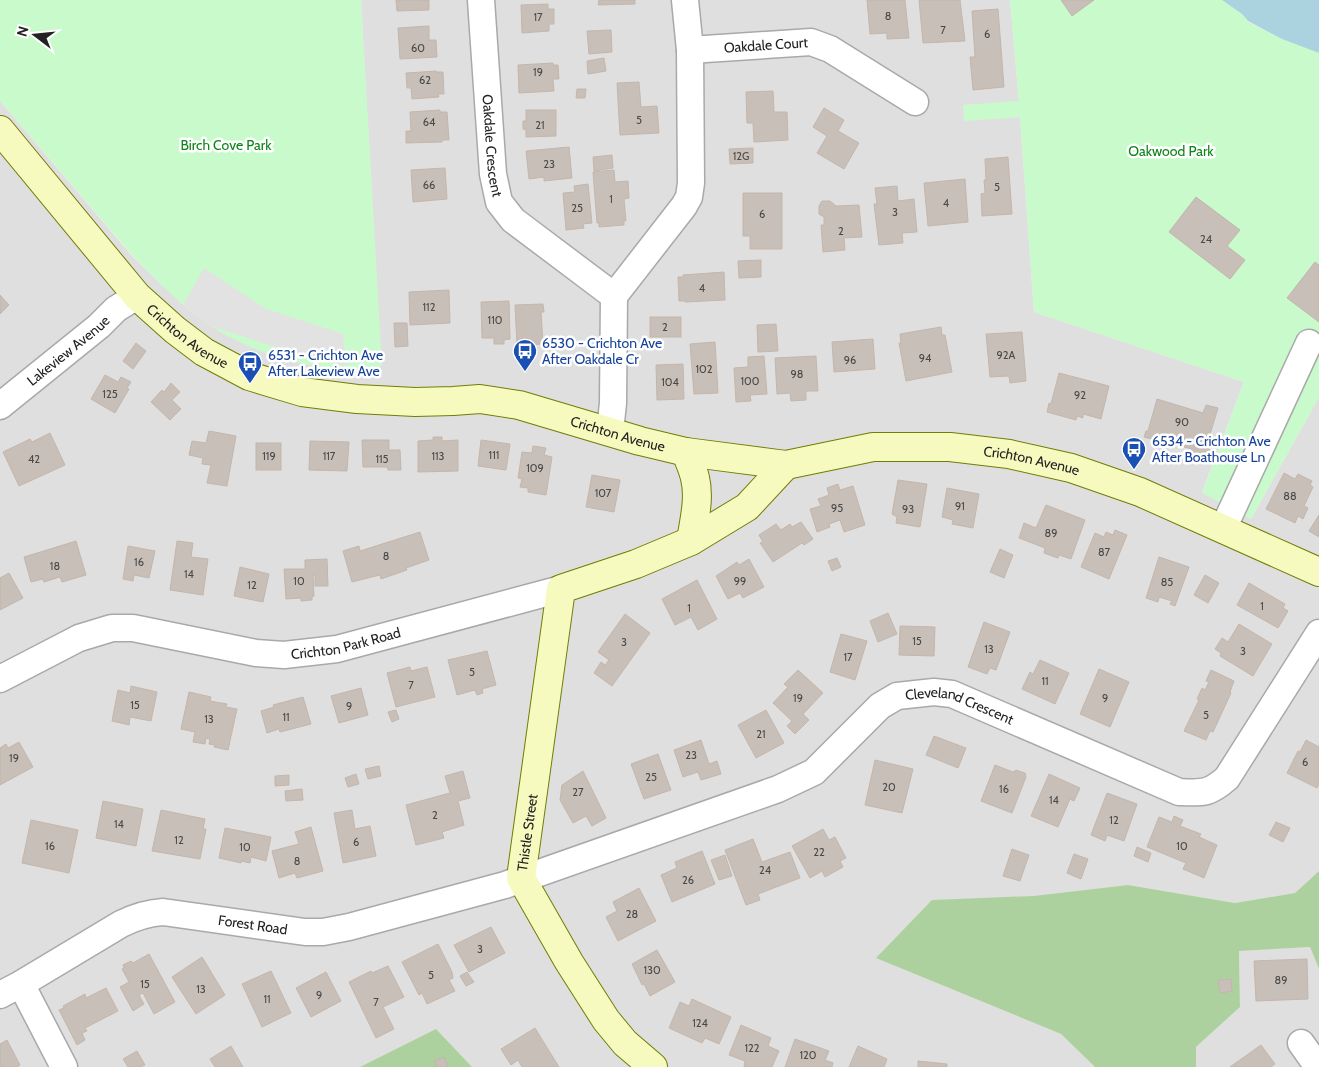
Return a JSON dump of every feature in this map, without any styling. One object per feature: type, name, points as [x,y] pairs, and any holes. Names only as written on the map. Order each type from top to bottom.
[{"type":"street","name":"Oakdale Crescent","points":[[481,0],[493,174],[499,202],[513,220],[614,296]]},
{"type":"street","points":[[610,431],[613,403],[614,296],[672,223],[689,197],[692,183],[690,50],[685,0]]},
{"type":"street","name":"Oakdale Court","points":[[690,50],[811,42],[830,49],[915,102]]},
{"type":"street","name":"Crichton Avenue","points":[[0,130],[137,296],[175,330],[204,352],[249,376],[302,392],[357,398],[415,402],[480,399],[519,405],[640,441],[686,452],[786,465],[873,447],[950,447],[1009,454],[1071,468],[1132,489],[1319,572]]},
{"type":"street","name":"Lakeview Avenue","points":[[0,406],[99,326],[116,309],[137,296]]},
{"type":"street","points":[[1223,529],[1309,343]]},
{"type":"street","points":[[686,452],[695,480],[696,494],[695,519],[691,541]]},
{"type":"street","name":"Crichton Park Road","points":[[0,679],[79,638],[112,628],[133,628],[256,653],[297,654],[337,648],[560,589],[636,564],[691,541],[746,507],[786,465]]},
{"type":"street","name":"Thistle Street","points":[[560,589],[521,878],[569,962],[606,1020],[625,1043],[653,1067]]},
{"type":"street","name":"Cleveland Crescent","points":[[521,878],[800,780],[814,772],[880,706],[897,696],[934,692],[952,694],[1180,792],[1199,793],[1214,789],[1227,778],[1319,633]]},
{"type":"street","name":"Forest Road","points":[[10,990],[121,924],[149,913],[163,912],[305,932],[323,932],[349,927],[505,885],[521,878]]},
{"type":"street","points":[[10,990],[64,1067]]},
{"type":"street","points":[[1301,1043],[1318,1067]]},
{"type":"shaded area","points":[[361,0],[1010,0],[1019,102],[964,105],[964,120],[1020,117],[1034,312],[1244,382],[1202,492],[1251,519],[1319,397],[1319,871],[1295,893],[1235,903],[1128,885],[1033,896],[877,958],[1061,1034],[1095,1067],[0,1067],[0,101],[133,257],[182,304],[203,321],[251,347],[286,360],[328,368],[381,366]]},
{"type":"shaded area","points":[[204,268],[266,309],[343,334],[346,366],[303,356],[208,325],[183,305]]},
{"type":"shaded area","points":[[1310,947],[1319,969],[1319,1067],[1196,1067],[1196,1047],[1240,1007],[1239,951]]},
{"type":"green space","name":"Birch Cove Park","points":[[0,0],[361,0],[382,366],[356,368],[306,364],[257,350],[213,327],[192,312],[162,285],[133,256],[0,101]]},
{"type":"green space","name":"Oakwood Park","points":[[1010,0],[1222,0],[1242,14],[1248,22],[1282,39],[1319,53],[1319,397],[1251,519],[1202,493],[1244,382],[1034,312],[1020,117],[964,121],[963,105],[1019,101]]},
{"type":"green space","points":[[1319,871],[1319,969],[1310,947],[1239,951],[1240,1007],[1196,1047],[1196,1067],[1095,1067],[1061,1034],[876,958],[932,900],[1033,896],[1128,885],[1235,903],[1295,893]]},
{"type":"green space","points":[[436,1029],[472,1067],[360,1067]]},
{"type":"water","points":[[1222,0],[1319,0],[1319,53],[1282,39],[1248,21],[1242,14]]},
{"type":"building","points":[[396,0],[429,0],[429,10],[397,11]]},
{"type":"building","points":[[599,0],[635,0],[635,4],[598,5]]},
{"type":"building","points":[[867,0],[905,0],[909,38],[887,39],[887,33],[870,34]]},
{"type":"building","points":[[919,0],[960,0],[965,41],[923,43]]},
{"type":"building","points":[[1061,0],[1094,0],[1072,16]]},
{"type":"building","points":[[548,4],[548,9],[554,9],[554,24],[549,24],[549,31],[522,33],[521,5]]},
{"type":"building","points":[[998,9],[1004,87],[973,90],[970,57],[975,57],[972,11]]},
{"type":"building","points":[[429,26],[429,40],[436,40],[437,57],[400,59],[398,28]]},
{"type":"building","points":[[611,30],[612,52],[589,54],[587,31]]},
{"type":"building","points":[[604,58],[606,71],[588,74],[587,61]]},
{"type":"building","points":[[553,63],[553,65],[558,65],[559,79],[553,79],[554,91],[519,93],[518,65]]},
{"type":"building","points":[[443,72],[444,94],[438,94],[439,97],[412,99],[411,88],[407,88],[406,73]]},
{"type":"building","points":[[639,82],[641,107],[657,106],[659,133],[620,135],[617,83]]},
{"type":"building","points":[[577,89],[586,89],[585,98],[576,98]]},
{"type":"building","points":[[773,91],[774,112],[787,112],[788,140],[754,142],[753,123],[747,123],[746,92]]},
{"type":"building","points":[[824,108],[844,120],[838,131],[859,143],[844,169],[817,153],[827,136],[813,127]]},
{"type":"building","points":[[440,110],[440,112],[447,112],[449,140],[442,140],[442,142],[406,143],[406,131],[411,131],[410,112]]},
{"type":"building","points":[[526,110],[556,110],[556,136],[526,137],[523,121],[526,121]]},
{"type":"building","points":[[569,147],[572,178],[544,181],[544,177],[529,179],[526,151]]},
{"type":"building","points":[[753,148],[753,163],[730,164],[729,149]]},
{"type":"building","points":[[612,155],[613,168],[594,171],[593,157]]},
{"type":"building","points":[[1008,157],[1012,214],[982,216],[981,194],[985,193],[985,159]]},
{"type":"building","points":[[445,168],[447,199],[413,202],[411,170]]},
{"type":"building","points":[[614,170],[615,182],[628,181],[629,198],[624,199],[626,221],[624,221],[624,225],[599,227],[599,223],[597,223],[593,172]]},
{"type":"building","points":[[965,179],[968,222],[928,226],[924,183]]},
{"type":"building","points":[[588,184],[592,223],[583,224],[584,228],[566,230],[563,193],[575,192],[574,186]]},
{"type":"building","points":[[897,186],[898,201],[914,199],[917,232],[902,233],[903,243],[879,245],[874,204],[877,204],[875,188]]},
{"type":"building","points":[[743,193],[782,193],[782,249],[750,249],[750,236],[743,236]]},
{"type":"building","points":[[1196,197],[1240,230],[1227,246],[1245,260],[1230,279],[1169,232]]},
{"type":"building","points":[[822,201],[830,201],[836,206],[859,205],[862,237],[844,238],[845,250],[823,252],[821,225],[824,225],[824,217],[819,214],[819,206]]},
{"type":"building","points":[[761,260],[761,277],[739,278],[738,261]]},
{"type":"building","points":[[1315,262],[1319,265],[1319,322],[1287,298]]},
{"type":"building","points":[[724,272],[725,300],[679,301],[678,277]]},
{"type":"building","points":[[449,290],[450,323],[410,325],[409,292]]},
{"type":"building","points":[[0,295],[9,305],[0,314]]},
{"type":"building","points":[[509,301],[510,339],[504,340],[504,344],[494,344],[494,338],[482,338],[481,302]]},
{"type":"building","points":[[543,304],[544,312],[541,312],[543,344],[517,345],[515,305]]},
{"type":"building","points":[[650,317],[681,317],[681,337],[650,337]]},
{"type":"building","points":[[394,323],[407,323],[408,346],[395,347]]},
{"type":"building","points":[[776,324],[778,351],[758,352],[757,325]]},
{"type":"building","points":[[941,327],[942,335],[945,335],[952,372],[906,381],[899,343],[901,343],[900,334]]},
{"type":"building","points":[[1022,332],[1026,381],[1010,383],[1009,376],[990,377],[986,334]]},
{"type":"building","points":[[873,339],[875,369],[834,372],[832,342]]},
{"type":"building","points":[[715,342],[718,393],[694,394],[690,344]]},
{"type":"building","points":[[136,343],[146,351],[133,369],[123,361]]},
{"type":"building","points":[[764,356],[767,394],[750,395],[751,401],[736,402],[734,368],[748,367],[748,357]]},
{"type":"building","points":[[816,356],[818,391],[806,391],[806,400],[791,401],[790,393],[777,394],[775,358]]},
{"type":"building","points":[[683,364],[684,399],[657,400],[656,365]]},
{"type":"building","points":[[1059,373],[1109,386],[1101,419],[1083,414],[1083,418],[1077,416],[1076,420],[1047,412]]},
{"type":"building","points":[[105,375],[118,382],[121,377],[131,382],[115,413],[91,399]]},
{"type":"building","points":[[171,383],[180,392],[172,400],[181,409],[170,420],[151,402],[162,390],[164,392]]},
{"type":"building","points":[[1157,399],[1203,413],[1206,405],[1218,408],[1208,441],[1210,442],[1208,449],[1212,450],[1208,461],[1190,456],[1192,449],[1144,437],[1146,431],[1148,431]]},
{"type":"building","points":[[209,431],[236,436],[227,486],[207,483],[211,465],[202,464],[203,458],[189,455],[192,441],[206,443]]},
{"type":"building","points":[[50,433],[65,465],[19,486],[3,452],[30,439],[32,442]]},
{"type":"building","points":[[433,437],[442,437],[442,441],[458,440],[458,471],[418,472],[418,441],[433,440]]},
{"type":"building","points":[[362,440],[389,440],[389,450],[400,450],[401,470],[388,470],[387,467],[363,467]]},
{"type":"building","points":[[481,440],[510,444],[506,470],[478,466]]},
{"type":"building","points":[[310,441],[349,442],[347,471],[309,470]]},
{"type":"building","points":[[256,443],[281,443],[281,470],[256,470]]},
{"type":"building","points":[[533,446],[546,448],[544,455],[552,457],[546,495],[528,492],[528,488],[520,487],[522,479],[518,478],[522,452],[532,453]]},
{"type":"building","points":[[1284,473],[1295,479],[1298,474],[1312,481],[1310,485],[1313,487],[1304,506],[1308,508],[1303,519],[1298,516],[1295,523],[1266,509]]},
{"type":"building","points":[[592,475],[620,480],[614,512],[586,507]]},
{"type":"building","points":[[898,480],[927,484],[920,527],[896,523],[897,517],[892,514]]},
{"type":"building","points":[[838,484],[840,490],[853,486],[865,525],[844,532],[840,520],[829,524],[830,527],[817,532],[810,509],[821,506],[818,499],[829,495],[827,488]]},
{"type":"building","points":[[947,488],[979,494],[973,528],[952,524],[953,520],[942,517]]},
{"type":"building","points":[[1046,505],[1085,520],[1071,559],[1059,555],[1058,558],[1044,553],[1045,548],[1019,538],[1024,523],[1036,528]]},
{"type":"building","points":[[1319,515],[1319,537],[1309,531]]},
{"type":"building","points":[[801,522],[813,539],[804,545],[802,543],[773,562],[760,543],[763,542],[759,535],[776,524],[781,530],[790,524],[792,527]]},
{"type":"building","points":[[1115,530],[1127,535],[1109,579],[1081,567],[1095,533],[1104,537],[1106,532],[1113,535]]},
{"type":"building","points":[[420,532],[429,560],[381,579],[380,575],[352,582],[343,551],[359,546],[360,551]]},
{"type":"building","points":[[76,541],[86,575],[62,582],[60,577],[44,582],[43,579],[31,582],[24,557]]},
{"type":"building","points":[[177,541],[193,543],[191,557],[208,559],[203,595],[170,590]]},
{"type":"building","points":[[128,546],[155,551],[149,578],[134,575],[133,581],[123,579]]},
{"type":"building","points":[[1000,549],[1013,555],[1004,578],[990,572]]},
{"type":"building","points":[[1159,557],[1189,567],[1175,606],[1170,604],[1172,601],[1159,597],[1158,602],[1146,598]]},
{"type":"building","points":[[837,558],[841,567],[832,571],[828,561]]},
{"type":"building","points":[[327,559],[328,586],[315,586],[315,575],[313,575],[314,596],[312,600],[301,601],[301,598],[286,599],[284,569],[305,569],[305,560]]},
{"type":"building","points":[[749,559],[764,587],[743,598],[740,593],[728,599],[716,576],[737,562],[739,565]]},
{"type":"building","points":[[240,567],[269,574],[263,602],[234,596]]},
{"type":"building","points":[[9,573],[23,598],[0,610],[0,578]]},
{"type":"building","points":[[1205,575],[1219,583],[1208,603],[1194,595]]},
{"type":"building","points":[[697,580],[717,619],[698,630],[691,617],[675,625],[662,599]]},
{"type":"building","points":[[1249,583],[1285,604],[1283,608],[1288,611],[1278,628],[1237,605]]},
{"type":"building","points":[[888,613],[897,634],[878,642],[870,621]]},
{"type":"building","points":[[625,614],[650,633],[612,686],[594,673],[601,662],[605,665],[609,660],[598,652]]},
{"type":"building","points":[[984,622],[1010,632],[996,670],[990,668],[987,674],[968,667]]},
{"type":"building","points":[[1239,624],[1272,644],[1253,676],[1220,656],[1221,653],[1215,649],[1222,638],[1228,642]]},
{"type":"building","points":[[900,626],[935,627],[934,656],[899,655]]},
{"type":"building","points":[[841,634],[867,641],[855,680],[830,672]]},
{"type":"building","points":[[487,651],[496,685],[482,689],[483,693],[477,695],[475,690],[457,695],[448,660]]},
{"type":"building","points":[[1040,660],[1069,673],[1055,704],[1022,689],[1030,672],[1033,674]]},
{"type":"building","points":[[410,667],[411,671],[427,667],[435,697],[396,707],[387,673]]},
{"type":"building","points":[[1099,669],[1129,682],[1110,727],[1080,714]]},
{"type":"building","points":[[798,670],[823,693],[803,714],[809,720],[795,734],[787,726],[792,721],[773,703],[788,687],[784,684]]},
{"type":"building","points":[[1211,670],[1234,681],[1231,693],[1213,732],[1210,731],[1206,740],[1184,731],[1199,700],[1197,699],[1202,688],[1205,690],[1209,682],[1206,681]]},
{"type":"building","points":[[131,686],[157,692],[151,721],[130,717],[129,725],[112,721],[118,690],[130,693]]},
{"type":"building","points":[[361,688],[368,715],[339,723],[331,696]]},
{"type":"building","points":[[189,692],[211,697],[210,701],[227,704],[226,707],[237,709],[228,750],[214,747],[215,745],[209,744],[210,739],[206,738],[205,744],[193,742],[195,732],[181,729]]},
{"type":"building","points":[[303,697],[311,724],[280,732],[279,729],[267,733],[261,711],[274,707],[273,705]]},
{"type":"building","points":[[396,710],[399,719],[392,722],[388,712]]},
{"type":"building","points":[[766,710],[784,743],[756,758],[738,725]]},
{"type":"building","points":[[934,736],[966,748],[958,768],[926,755]]},
{"type":"building","points":[[701,740],[709,764],[717,761],[721,774],[701,780],[698,772],[683,777],[674,750]]},
{"type":"building","points":[[1306,740],[1319,747],[1319,784],[1317,788],[1287,773]]},
{"type":"building","points":[[19,742],[33,767],[0,785],[0,748],[6,744],[8,748]]},
{"type":"building","points":[[658,754],[671,790],[644,799],[631,764]]},
{"type":"building","points":[[875,760],[913,769],[902,813],[865,805]]},
{"type":"building","points":[[995,765],[1013,772],[1016,770],[1025,773],[1026,777],[1012,813],[981,801]]},
{"type":"building","points":[[379,766],[381,776],[368,779],[365,769]]},
{"type":"building","points":[[463,771],[470,798],[458,801],[464,825],[442,832],[444,838],[416,845],[406,805],[450,793],[445,776]]},
{"type":"building","points":[[583,771],[606,818],[592,826],[586,816],[573,823],[560,800],[562,785]]},
{"type":"building","points":[[356,774],[359,784],[348,787],[345,778]]},
{"type":"building","points":[[1049,774],[1080,788],[1074,801],[1070,799],[1058,827],[1031,816]]},
{"type":"building","points":[[289,775],[289,785],[275,786],[275,776]]},
{"type":"building","points":[[302,789],[303,800],[286,801],[285,791]]},
{"type":"building","points":[[1107,793],[1137,804],[1124,841],[1107,835],[1105,841],[1091,835]]},
{"type":"building","points":[[103,801],[143,809],[136,846],[96,838]]},
{"type":"building","points":[[161,810],[205,819],[203,829],[206,829],[200,859],[152,851]]},
{"type":"building","points":[[352,810],[355,829],[370,826],[376,856],[343,863],[334,813]]},
{"type":"building","points":[[1174,816],[1183,820],[1180,826],[1201,834],[1199,837],[1217,845],[1204,878],[1183,869],[1186,863],[1147,847],[1159,817],[1172,822]]},
{"type":"building","points":[[31,820],[78,830],[69,873],[22,863]]},
{"type":"building","points":[[1276,822],[1290,828],[1283,842],[1269,835]]},
{"type":"building","points":[[311,827],[323,871],[297,878],[295,873],[279,878],[272,851],[299,844],[295,832]]},
{"type":"building","points":[[225,828],[271,837],[266,861],[251,857],[250,863],[241,861],[241,863],[219,858]]},
{"type":"building","points":[[823,829],[829,840],[835,837],[846,858],[840,861],[843,867],[825,877],[822,871],[810,878],[792,846]]},
{"type":"building","points":[[753,839],[762,862],[790,852],[800,878],[758,894],[760,900],[746,905],[725,850]]},
{"type":"building","points":[[1137,847],[1151,853],[1148,862],[1134,856]]},
{"type":"building","points":[[1012,849],[1029,855],[1020,881],[1003,876]]},
{"type":"building","points":[[702,851],[715,884],[672,902],[661,875],[677,868],[675,862]]},
{"type":"building","points":[[1074,854],[1088,859],[1081,879],[1067,873]]},
{"type":"building","points":[[725,855],[732,876],[719,880],[711,860]]},
{"type":"building","points":[[639,888],[656,921],[618,941],[606,917],[617,911],[613,902]]},
{"type":"building","points":[[491,927],[505,953],[469,972],[454,945]]},
{"type":"building","points":[[438,944],[452,972],[453,978],[449,980],[455,991],[427,1004],[422,993],[419,995],[402,962]]},
{"type":"building","points":[[657,950],[675,982],[650,996],[644,984],[642,985],[632,964]]},
{"type":"building","points":[[149,954],[175,1002],[154,1014],[143,993],[139,995],[144,1004],[133,1011],[120,987],[129,982],[122,969],[124,968],[123,965],[131,961],[133,963]]},
{"type":"building","points":[[202,957],[225,995],[196,1014],[172,977]]},
{"type":"building","points":[[1307,959],[1308,999],[1256,1001],[1254,961]]},
{"type":"building","points":[[388,966],[404,997],[383,1007],[394,1029],[376,1038],[349,982],[371,971],[372,973]]},
{"type":"building","points":[[271,971],[291,1013],[262,1027],[242,984]]},
{"type":"building","points":[[326,972],[341,1001],[311,1017],[296,988]]},
{"type":"building","points":[[467,972],[474,982],[466,986],[460,976]]},
{"type":"building","points":[[1231,979],[1232,991],[1220,993],[1218,980]]},
{"type":"building","points":[[106,988],[118,1011],[85,1028],[87,1031],[82,1033],[85,1040],[77,1045],[59,1010],[85,994],[86,998]]},
{"type":"building","points":[[692,999],[731,1017],[719,1044],[705,1038],[702,1043],[669,1028],[680,1002],[689,1006]]},
{"type":"building","points":[[741,1025],[771,1038],[768,1046],[779,1051],[772,1067],[744,1067],[745,1061],[729,1055]]},
{"type":"building","points":[[535,1028],[559,1067],[522,1067],[518,1060],[511,1065],[501,1049]]},
{"type":"building","points":[[795,1039],[829,1051],[825,1060],[833,1063],[832,1067],[785,1067]]},
{"type":"building","points":[[7,1040],[20,1065],[17,1067],[0,1067],[0,1044]]},
{"type":"building","points":[[1261,1045],[1275,1064],[1271,1067],[1230,1067]]},
{"type":"building","points":[[231,1046],[243,1067],[215,1067],[210,1059]]},
{"type":"building","points":[[858,1046],[887,1059],[884,1067],[849,1067]]},
{"type":"building","points":[[137,1051],[145,1065],[128,1067],[123,1059]]},
{"type":"building","points":[[444,1057],[448,1067],[437,1067],[434,1061]]},
{"type":"building","points":[[918,1061],[947,1064],[947,1067],[918,1067]]},
{"type":"place","name":"6530 - Crichton Ave After Oakdale Cr","points":[[525,372]]},
{"type":"place","name":"6531 - Crichton Ave After Lakeview Ave","points":[[250,384]]},
{"type":"place","name":"6534 - Crichton Ave After Boathouse Ln","points":[[1134,470]]}]
